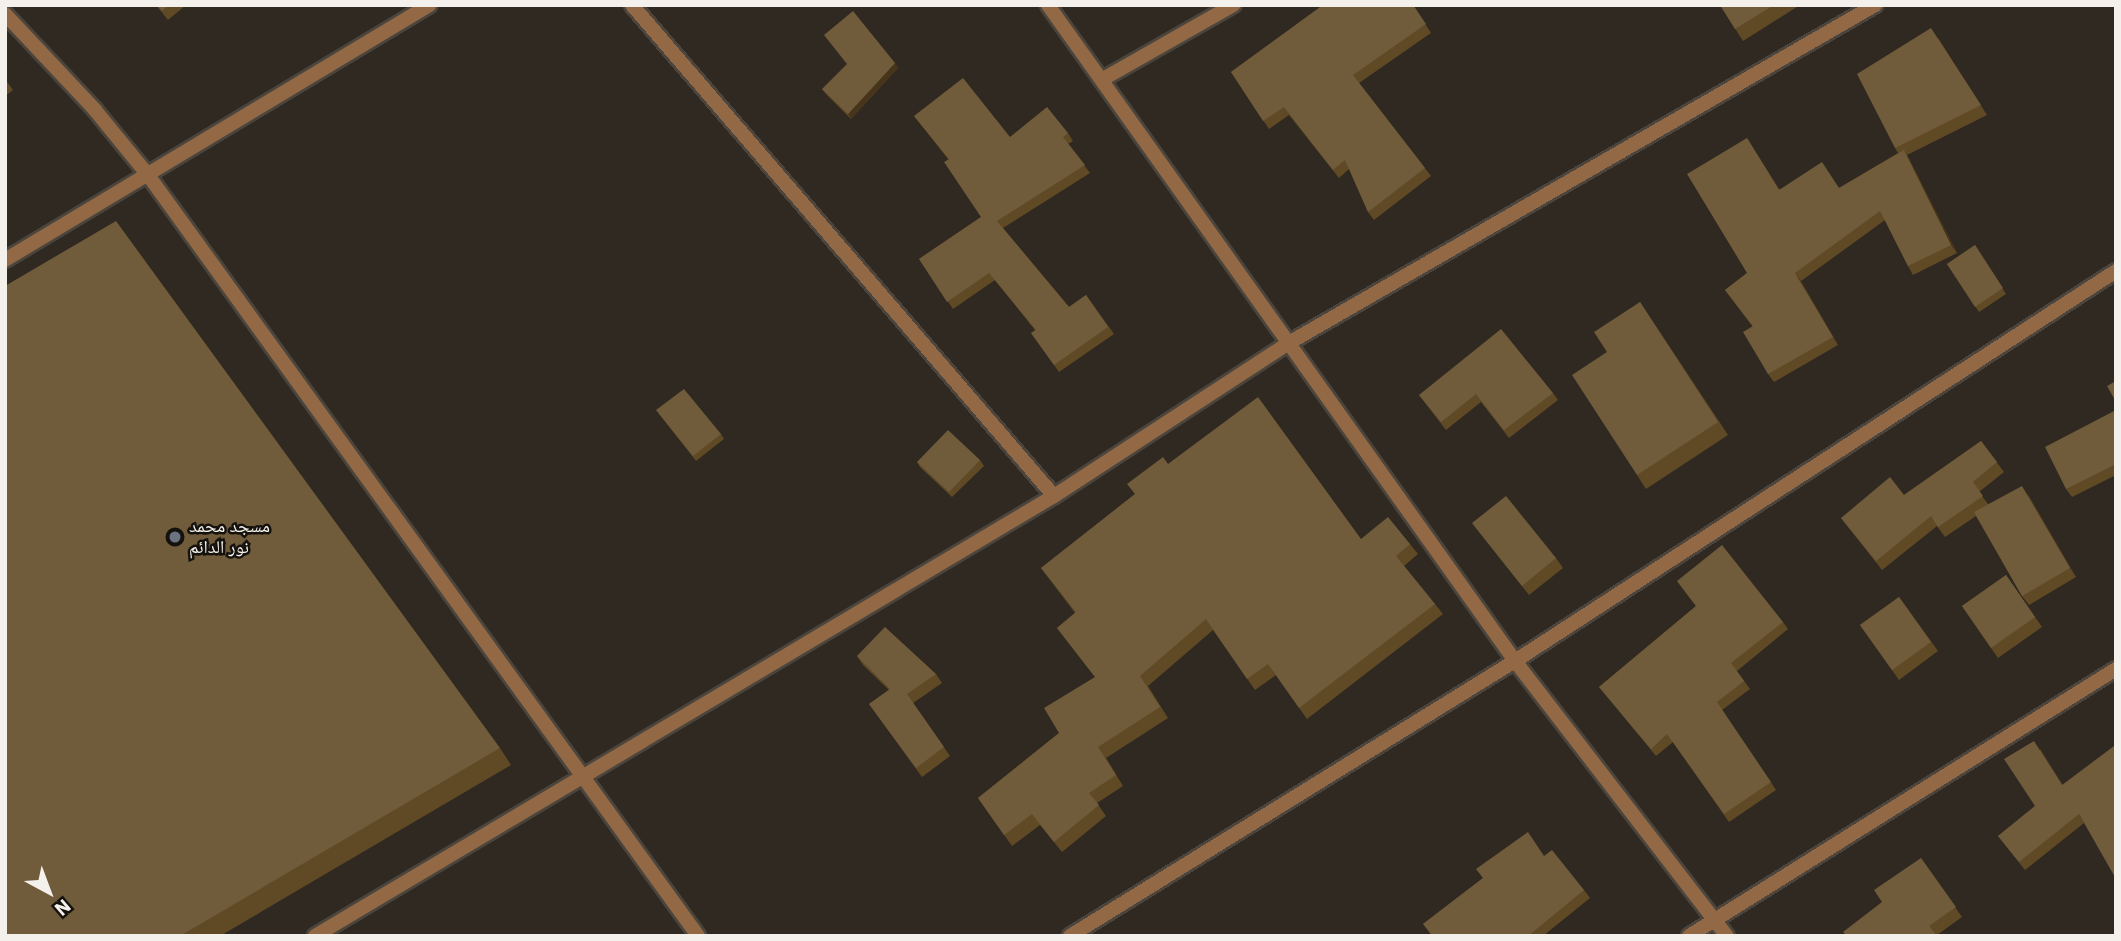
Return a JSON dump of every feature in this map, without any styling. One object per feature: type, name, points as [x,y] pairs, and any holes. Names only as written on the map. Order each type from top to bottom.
[{"type":"street","points":[[5,260],[429,5]]},
{"type":"street","points":[[632,5],[1054,496]]},
{"type":"street","points":[[1048,5],[1104,79],[1172,184],[1515,661],[1727,936]]},
{"type":"street","points":[[1104,79],[1233,5]]},
{"type":"street","points":[[315,936],[585,778],[1054,496],[1287,344],[1875,5]]},
{"type":"street","points":[[5,14],[95,110],[148,175],[698,936]]},
{"type":"street","points":[[1070,936],[1515,661],[2116,271]]},
{"type":"street","points":[[1689,936],[2116,669]]},
{"type":"building","points":[[157,5],[169,5],[162,11]]},
{"type":"building","points":[[1323,5],[1413,5],[1426,24],[1353,75],[1425,168],[1368,212],[1345,160],[1333,170],[1284,107],[1263,121],[1231,72]]},
{"type":"building","points":[[1720,5],[1774,5],[1735,29]]},
{"type":"building","points":[[853,11],[895,63],[848,114],[822,89],[847,64],[824,35]]},
{"type":"building","points":[[1931,28],[1981,105],[1895,148],[1857,74]]},
{"type":"building","points":[[963,78],[1010,137],[1047,107],[1068,133],[1063,137],[1085,165],[997,221],[1069,307],[1086,295],[1108,327],[1054,365],[1031,333],[1036,330],[989,273],[947,302],[919,259],[981,217],[944,162],[949,159],[914,116]]},
{"type":"building","points":[[1747,138],[1779,190],[1822,162],[1839,188],[1904,150],[1951,245],[1908,266],[1880,211],[1795,273],[1833,337],[1768,374],[1743,332],[1753,326],[1725,290],[1747,273],[1687,174]]},
{"type":"building","name":"مسجد محمد نور الدائم","points":[[116,221],[500,748],[180,936],[5,936],[5,286]]},
{"type":"building","points":[[1975,245],[2003,288],[1975,307],[1947,264]]},
{"type":"building","points":[[1640,302],[1718,422],[1637,475],[1572,375],[1607,352],[1594,332]]},
{"type":"building","points":[[1501,329],[1553,393],[1504,430],[1476,394],[1441,422],[1419,395]]},
{"type":"building","points":[[2116,381],[2116,402],[2107,386]]},
{"type":"building","points":[[684,389],[721,434],[693,456],[656,410]]},
{"type":"building","points":[[1258,397],[1361,539],[1388,517],[1410,544],[1396,556],[1435,604],[1299,708],[1268,664],[1247,679],[1206,619],[1140,676],[1160,707],[1098,747],[1116,775],[1089,793],[1099,805],[1054,842],[1032,814],[1004,835],[978,798],[1059,733],[1044,708],[1095,677],[1057,628],[1076,612],[1041,568],[1135,494],[1127,484],[1163,457],[1168,464]]},
{"type":"building","points":[[2116,410],[2116,464],[2066,489],[2045,447]]},
{"type":"building","points":[[948,430],[980,460],[949,492],[917,462]]},
{"type":"building","points":[[1981,441],[1997,462],[1973,482],[1983,496],[1938,527],[1931,516],[1876,561],[1841,518],[1890,477],[1904,495]]},
{"type":"building","points":[[2022,486],[2070,568],[2022,596],[1974,512]]},
{"type":"building","points":[[1506,496],[1556,558],[1522,586],[1472,523]]},
{"type":"building","points":[[1722,545],[1783,622],[1731,663],[1744,681],[1717,702],[1771,782],[1724,814],[1667,734],[1651,749],[1599,687],[1696,606],[1677,581]]},
{"type":"building","points":[[2006,575],[2035,617],[1991,648],[1962,606]]},
{"type":"building","points":[[1899,597],[1931,642],[1892,670],[1860,625]]},
{"type":"building","points":[[885,627],[936,674],[907,694],[944,747],[916,768],[869,704],[890,689],[857,656]]},
{"type":"building","points":[[2034,741],[2062,785],[2114,746],[2116,749],[2116,879],[2079,814],[2019,862],[1998,836],[2035,806],[2004,759]]},
{"type":"building","points":[[1528,832],[1544,856],[1552,850],[1584,890],[1528,936],[1433,936],[1423,924],[1483,878],[1476,869]]},
{"type":"building","points":[[1921,858],[1956,907],[1929,926],[1937,936],[1847,936],[1843,932],[1882,902],[1874,890]]},
{"type":"place","name":"مسجد محمد نور الدائم","points":[[175,537]]}]
